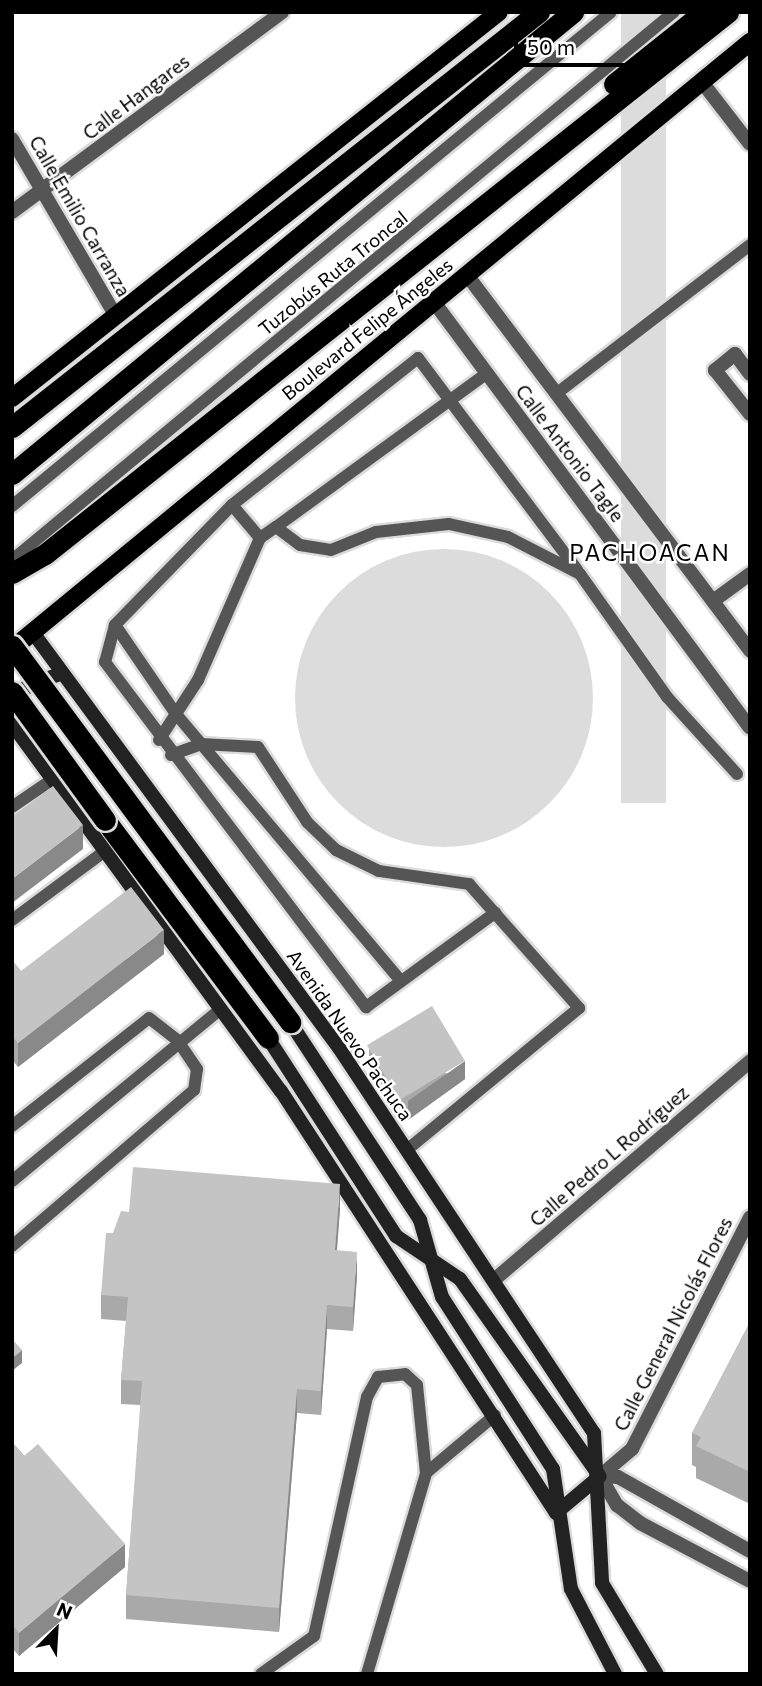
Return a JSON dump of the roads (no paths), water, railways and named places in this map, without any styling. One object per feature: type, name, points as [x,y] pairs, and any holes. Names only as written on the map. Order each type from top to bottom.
[{"type":"highway","points":[[12,426],[539,12]]},
{"type":"highway","points":[[12,474],[573,12]]},
{"type":"highway","name":"Boulevard Felipe Ángeles","points":[[12,561],[704,12]]},
{"type":"highway","points":[[12,573],[45,554],[728,12]]},
{"type":"highway","points":[[12,648],[290,1022]]},
{"type":"highway","points":[[12,692],[268,1038]]},
{"type":"main road","points":[[12,398],[114,313],[495,14]]},
{"type":"main road","name":"Boulevard Felipe Ángeles","points":[[12,648],[33,634],[750,42]]},
{"type":"main road","name":"Avenida Nuevo Pachuca","points":[[33,634],[407,1150],[594,1433],[600,1476]]},
{"type":"main road","points":[[12,706],[28,685],[62,673]]},
{"type":"main road","points":[[12,723],[105,851],[129,895],[221,1009],[495,1415],[555,1513]]},
{"type":"main road","points":[[290,1022],[420,1220],[442,1297],[553,1469],[555,1513],[571,1588],[615,1674]]},
{"type":"main road","points":[[268,1038],[396,1236],[460,1279],[600,1476],[602,1583],[657,1674]]},
{"type":"main road","points":[[555,1513],[600,1476]]},
{"type":"street","name":"Calle Hangares","points":[[12,212],[282,12]]},
{"type":"street","points":[[702,82],[750,144]]},
{"type":"street","name":"Calle Emilio Carranza","points":[[12,139],[114,313]]},
{"type":"street","name":"Calle Antonio Tagle","points":[[467,275],[750,651]]},
{"type":"street","name":"Calle Antonio Tagle","points":[[434,302],[750,728]]},
{"type":"street","points":[[750,374],[735,354],[715,370],[750,414]]},
{"type":"street","points":[[713,601],[750,574]]},
{"type":"street","name":"Calle Pedro L Rodríguez","points":[[494,1280],[750,1061]]},
{"type":"street","name":"Calle General Nicolás Flores","points":[[600,1476],[632,1449],[750,1217]]},
{"type":"street","points":[[600,1476],[618,1477],[750,1551]]},
{"type":"street","name":"Avenida Nuevo Pachuca","points":[[600,1476],[617,1505],[640,1523],[750,1581]]},
{"type":"lane","name":"Tuzobús Ruta Troncal","points":[[12,506],[611,12]]},
{"type":"lane","name":"Tuzobús Ruta Troncal","points":[[12,561],[635,48],[674,12]]},
{"type":"lane","points":[[635,48],[685,12]]},
{"type":"lane","points":[[557,393],[750,245]]},
{"type":"lane","points":[[495,913],[366,1007],[159,740],[105,662],[115,625],[232,505],[418,358],[580,574],[667,697],[737,774]]},
{"type":"lane","points":[[159,740],[198,680],[260,538],[486,373]]},
{"type":"lane","points":[[232,505],[260,538]]},
{"type":"lane","points":[[276,527],[300,545],[331,550],[376,532],[449,524],[508,537],[580,574]]},
{"type":"lane","points":[[115,625],[176,714],[400,980]]},
{"type":"lane","points":[[171,755],[201,744],[258,747],[307,821],[336,850],[379,872],[469,884],[579,1008],[407,1150]]},
{"type":"lane","points":[[15,800],[53,779]]},
{"type":"lane","points":[[12,920],[105,851]]},
{"type":"lane","points":[[12,1181],[178,1041],[221,1009]]},
{"type":"lane","points":[[12,1126],[137,1023],[159,1022],[178,1041],[197,1069],[194,1090],[12,1246]]},
{"type":"lane","points":[[261,1674],[314,1636],[367,1397],[378,1377],[405,1374],[417,1385],[426,1473],[367,1674]]},
{"type":"lane","points":[[426,1473],[495,1415]]},
{"type":"district","name":"PACHOACAN","points":[[650,552]]}]
